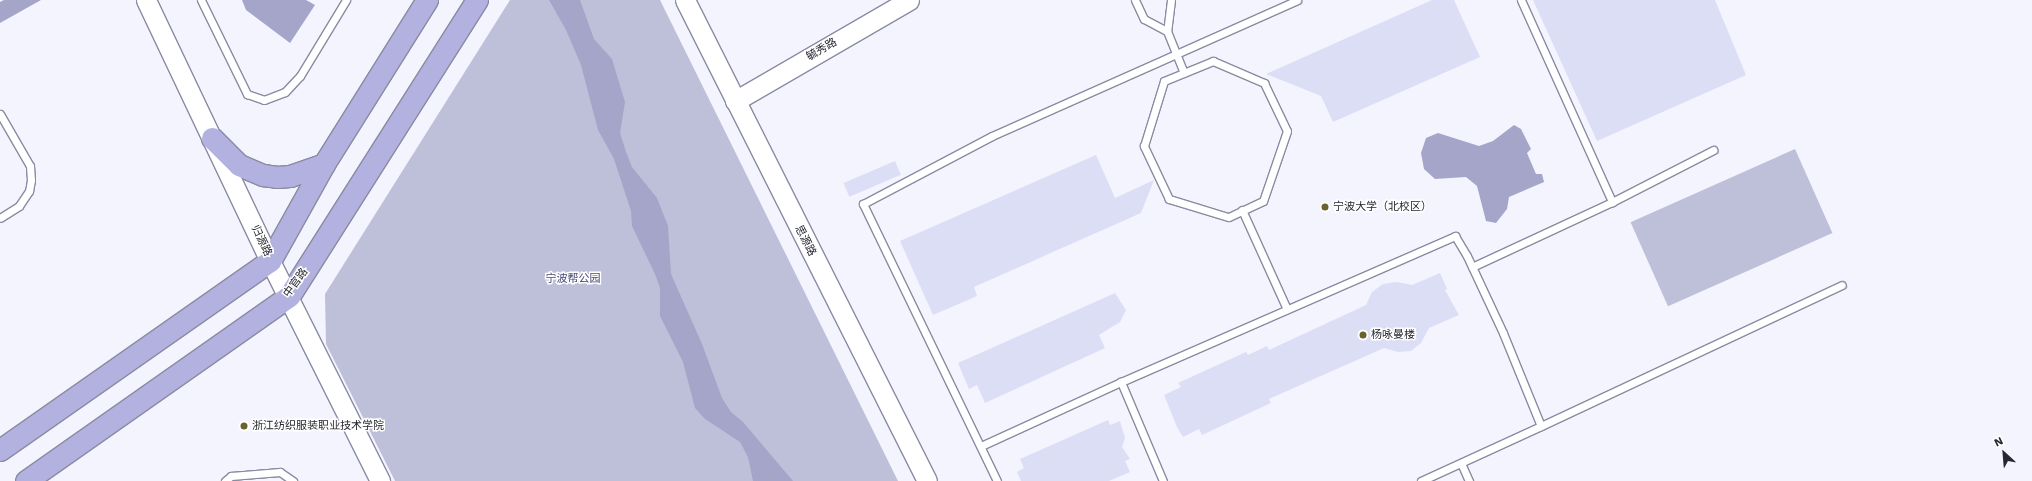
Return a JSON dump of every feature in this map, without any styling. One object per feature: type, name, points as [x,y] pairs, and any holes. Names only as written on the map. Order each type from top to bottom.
[{"type":"main road","points":[[0,450],[270,261],[324,164],[427,0]]},
{"type":"main road","name":"中官路","points":[[26,481],[289,296],[477,0]]},
{"type":"main road","points":[[212,138],[239,166],[263,175],[277,177],[290,176],[324,164]]},
{"type":"street","name":"归源路","points":[[146,0],[270,261],[289,296],[380,481]]},
{"type":"street","name":"思源路","points":[[685,0],[926,481]]},
{"type":"street","name":"毓秀路","points":[[735,101],[910,0]]},
{"type":"lane","points":[[201,0],[247,94],[264,100],[284,92],[300,76],[346,0]]},
{"type":"lane","points":[[1135,0],[1144,18],[1167,31]]},
{"type":"lane","points":[[1171,0],[1167,31],[1184,73]]},
{"type":"lane","points":[[997,481],[863,204],[992,136],[1297,0]]},
{"type":"lane","points":[[1521,0],[1612,202]]},
{"type":"lane","points":[[1212,62],[1264,83],[1287,131],[1263,202],[1242,210],[1228,217],[1169,199],[1144,146],[1164,81],[1212,62]]},
{"type":"lane","points":[[0,114],[30,166],[31,180],[29,192],[19,206],[0,218]]},
{"type":"lane","points":[[1472,267],[1612,202],[1713,150]]},
{"type":"lane","points":[[1242,210],[1287,309]]},
{"type":"lane","points":[[981,446],[1121,382],[1455,236],[1472,267],[1541,426]]},
{"type":"lane","points":[[1421,481],[1842,285]]},
{"type":"lane","points":[[1121,382],[1163,481]]},
{"type":"lane","points":[[1461,463],[1469,481]]},
{"type":"lane","points":[[225,481],[231,476],[280,472],[293,481]]},
{"type":"green space","name":"宁波帮公园","points":[[510,0],[660,0],[898,481],[395,481],[326,344],[325,294]]},
{"type":"green space","points":[[1795,149],[1832,233],[1668,306],[1631,222]]},
{"type":"shaded area","points":[[4,0],[41,0],[0,23],[0,2]]},
{"type":"shaded area","points":[[242,0],[306,0],[315,5],[290,43],[246,10]]},
{"type":"shaded area","points":[[549,0],[580,0],[594,39],[612,59],[625,102],[620,133],[626,152],[632,167],[657,198],[668,226],[671,274],[702,344],[722,398],[731,412],[743,422],[793,481],[753,481],[748,457],[740,442],[705,419],[695,408],[683,362],[660,316],[660,288],[655,274],[632,226],[631,211],[614,159],[598,130],[581,65],[566,30]]},
{"type":"shaded area","points":[[1514,125],[1521,129],[1531,149],[1527,153],[1536,174],[1542,174],[1544,182],[1509,197],[1507,209],[1496,223],[1486,221],[1477,186],[1466,177],[1435,179],[1424,169],[1421,153],[1426,138],[1438,133],[1479,146],[1493,141]]},
{"type":"building","points":[[1432,0],[1454,0],[1480,57],[1333,122],[1321,96],[1266,74]]},
{"type":"building","points":[[1533,0],[1715,0],[1746,75],[1597,141]]},
{"type":"building","points":[[1096,155],[1115,198],[1154,180],[1141,213],[974,287],[977,296],[933,315],[900,241]]},
{"type":"building","points":[[895,161],[901,175],[849,197],[843,183]]},
{"type":"building","name":"杨咏曼楼","points":[[1440,273],[1447,289],[1445,290],[1459,315],[1429,328],[1421,343],[1411,351],[1398,352],[1384,348],[1269,399],[1271,403],[1202,435],[1199,429],[1183,437],[1177,427],[1164,395],[1181,387],[1178,383],[1246,352],[1248,355],[1267,346],[1269,350],[1366,305],[1372,292],[1383,284],[1397,282],[1412,285]]},
{"type":"building","points":[[1115,293],[1126,310],[1120,322],[1099,335],[1105,348],[985,403],[977,385],[969,389],[958,363]]},
{"type":"building","points":[[1108,420],[1110,425],[1120,421],[1125,438],[1122,447],[1130,459],[1125,461],[1130,472],[1109,481],[1021,481],[1017,472],[1024,468],[1020,459]]},
{"type":"place","name":"宁波大学（北校区）","points":[[1325,207]]},
{"type":"place","name":"杨咏曼楼","points":[[1363,335]]},
{"type":"place","name":"浙江纺织服装职业技术学院","points":[[244,426]]}]
